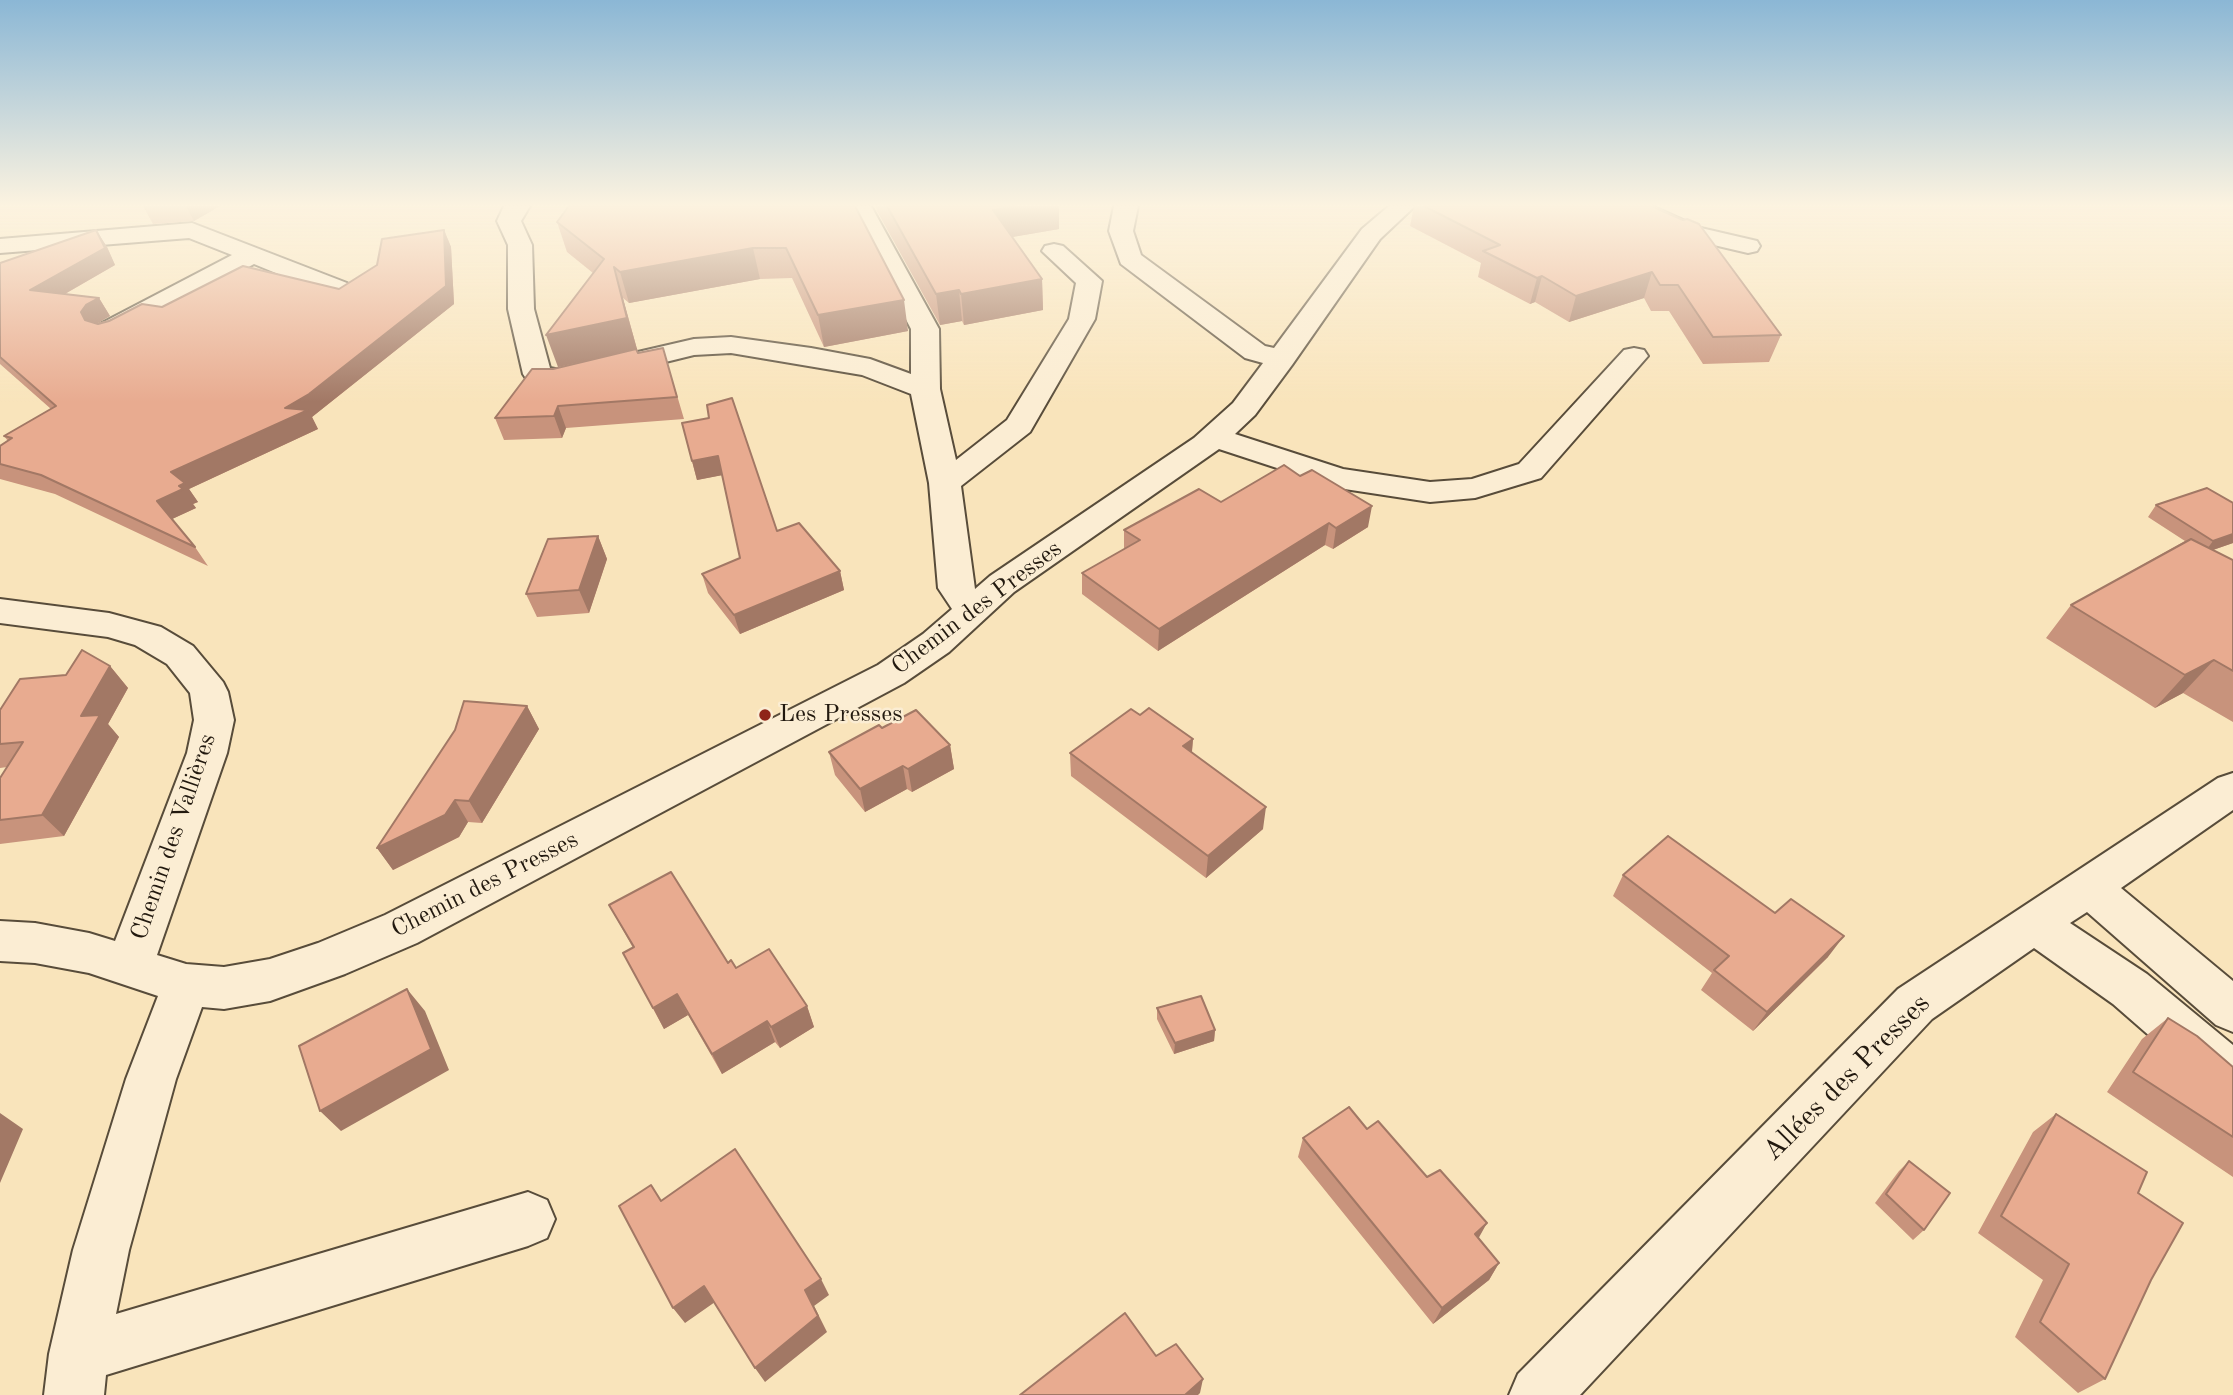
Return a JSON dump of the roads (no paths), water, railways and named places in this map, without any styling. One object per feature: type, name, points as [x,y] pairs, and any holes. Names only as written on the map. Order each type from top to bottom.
[{"type":"street","points":[[109,331],[221,271]]},
{"type":"street","points":[[295,271],[338,289]]},
{"type":"street","points":[[520,271],[521,309],[537,374],[560,379],[694,347],[731,345],[811,356],[870,368],[925,389]]},
{"type":"street","points":[[894,271],[925,329],[925,389],[945,483],[956,588],[971,611]]},
{"type":"street","points":[[945,483],[1019,426],[1082,319],[1088,281],[1077,271]]},
{"type":"street","points":[[1146,271],[1255,352],[1282,359]]},
{"type":"street","name":"Chemin des Presses","points":[[0,941],[35,943],[89,953],[130,964],[186,985],[224,988],[270,980],[329,960],[401,929],[891,674],[936,643],[1002,584],[1215,437],[1244,409],[1345,271]]},
{"type":"street","points":[[1215,437],[1338,478],[1430,492],[1475,488],[1530,471],[1634,356]]},
{"type":"street","name":"Chemin des Vallières","points":[[0,611],[109,625],[148,636],[180,655],[196,672],[209,692],[214,720],[207,753],[130,964]]},
{"type":"street","name":"Allées des Presses","points":[[1539,1395],[1915,1003],[2233,789]]},
{"type":"street","points":[[2088,887],[2233,1010]]},
{"type":"street","points":[[2035,923],[2130,989],[2233,1076]]},
{"type":"street","points":[[76,1374],[101,1250],[155,1066],[186,985]]},
{"type":"street","points":[[76,1374],[528,1219]]},
{"type":"place","name":"Les Presses","points":[[765,715]]}]
